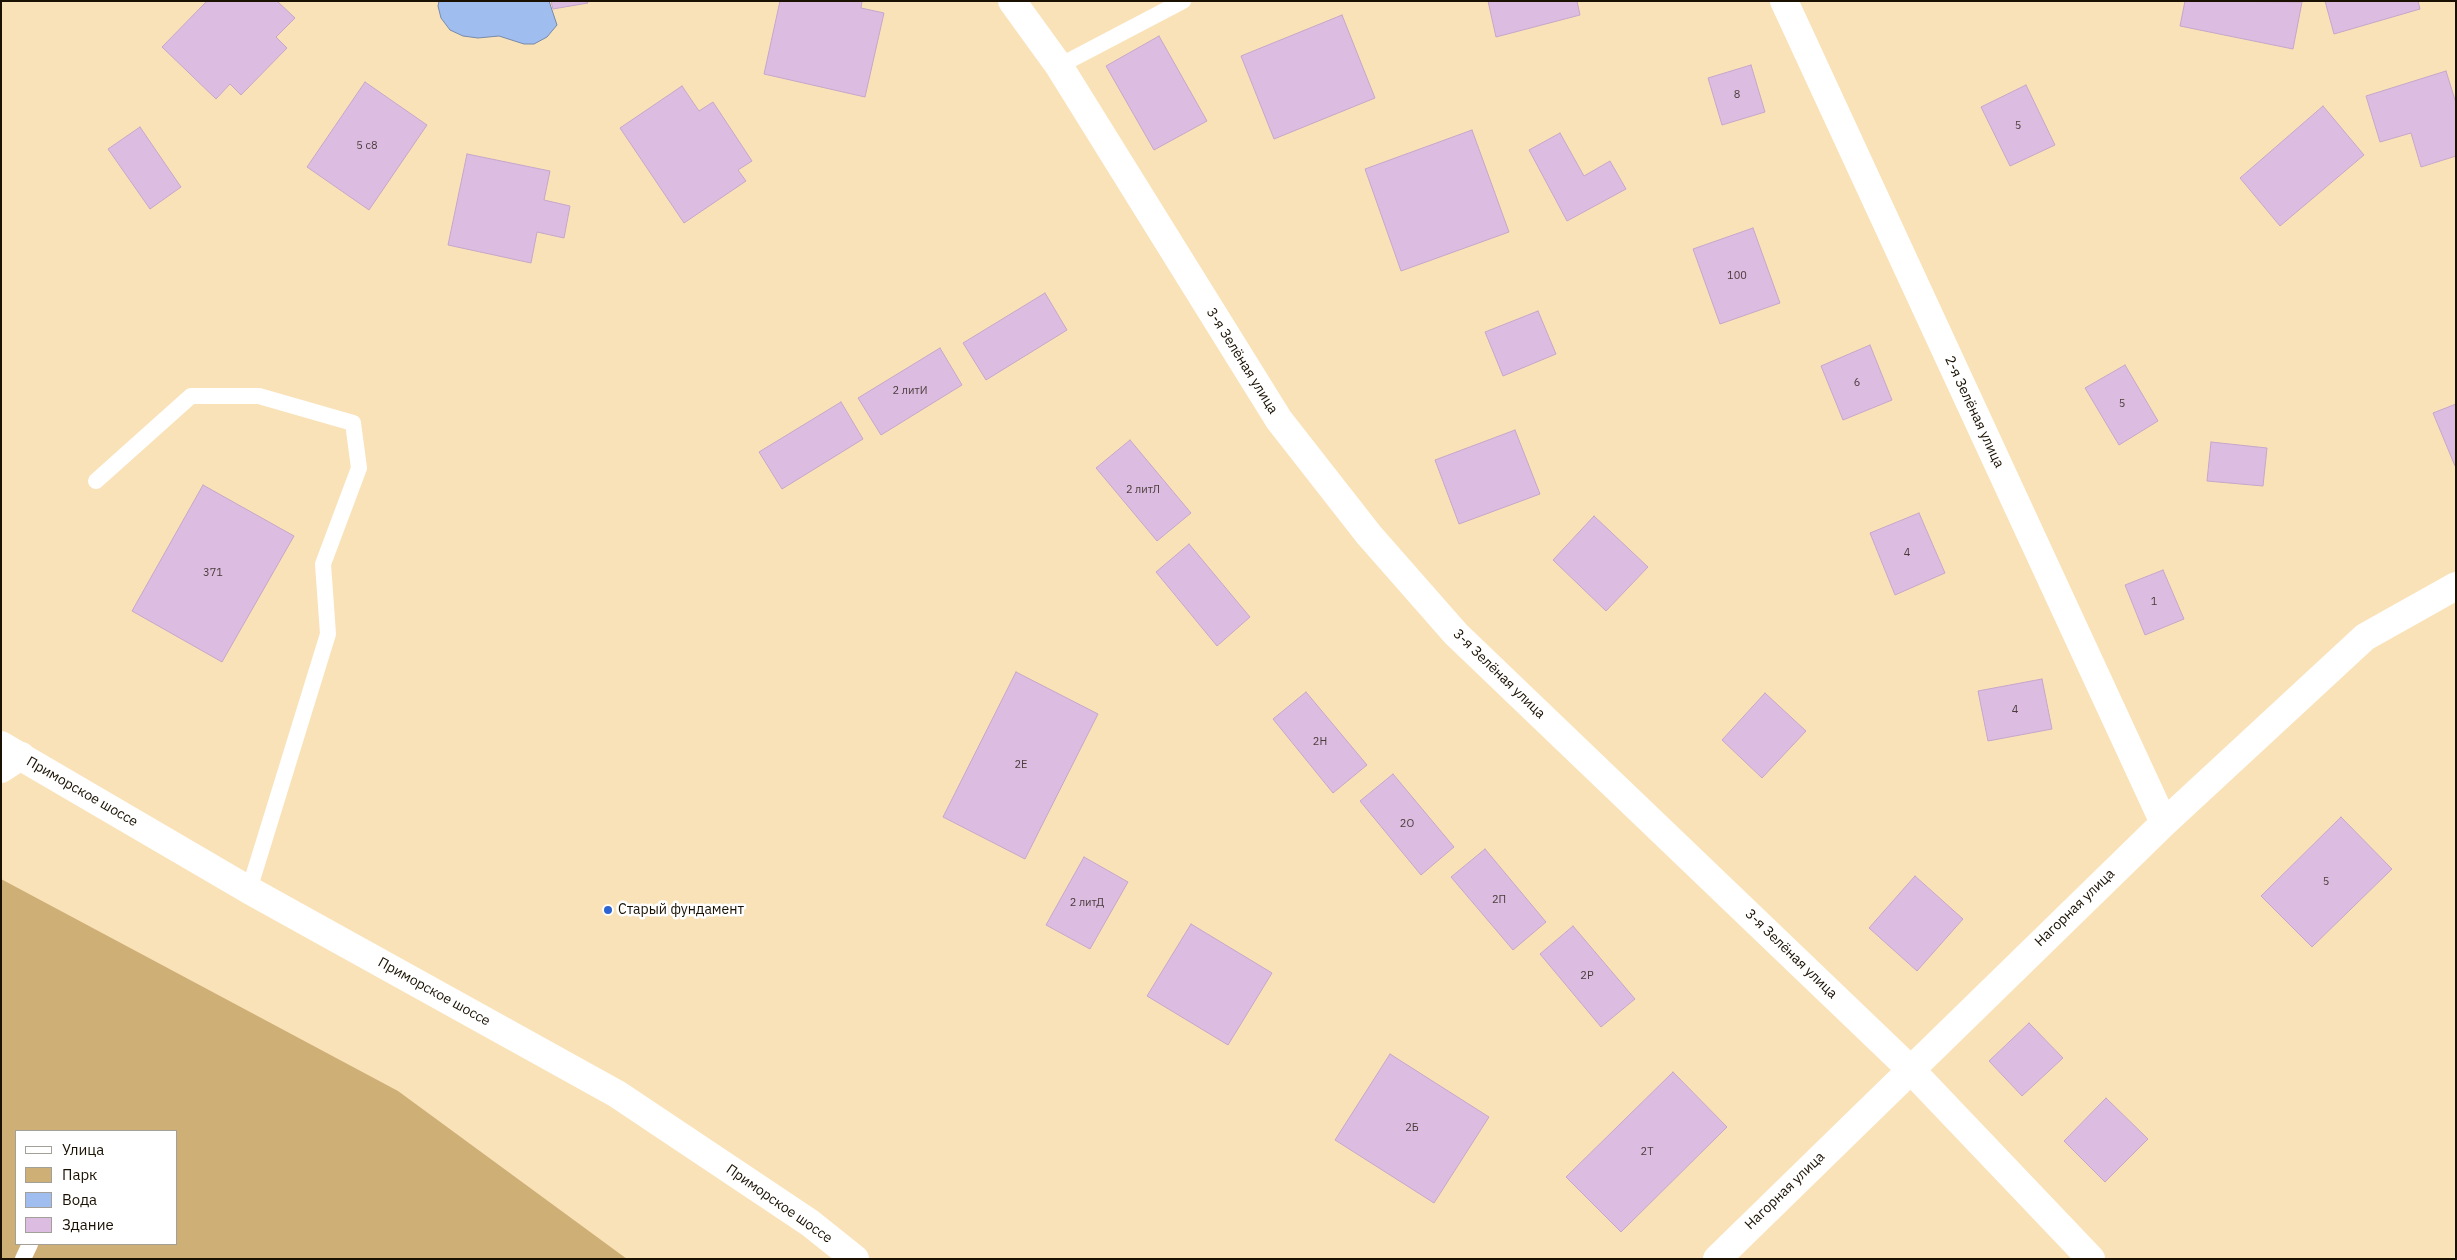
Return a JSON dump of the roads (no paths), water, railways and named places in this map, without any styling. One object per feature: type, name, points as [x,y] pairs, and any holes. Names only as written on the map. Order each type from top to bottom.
[{"type":"street","name":"3-я Зелёная улица","points":[[1012,1],[1059,66],[1279,420],[1369,535],[1456,634],[1910,1069],[2091,1259]]},
{"type":"street","name":"2-я Зелёная улица","points":[[1784,1],[2164,822]]},
{"type":"street","name":"Нагорная улица","points":[[1717,1259],[2164,822],[2365,637],[2456,586]]},
{"type":"street","name":"Приморское шоссе","points":[[8,757],[617,1094],[810,1223],[855,1259]]},
{"type":"lane","points":[[1059,66],[1183,1]]},
{"type":"lane","points":[[96,481],[192,396],[259,396],[353,423],[359,468],[323,564],[328,634],[249,890]]},
{"type":"lane","points":[[23,1259],[30,1245]]},
{"type":"water","points":[[439,1],[549,1],[557,25],[547,37],[534,44],[524,44],[499,36],[478,38],[463,36],[450,30],[441,18],[438,6]]},
{"type":"place","name":"Старый фундамент","points":[[608,910]]}]
